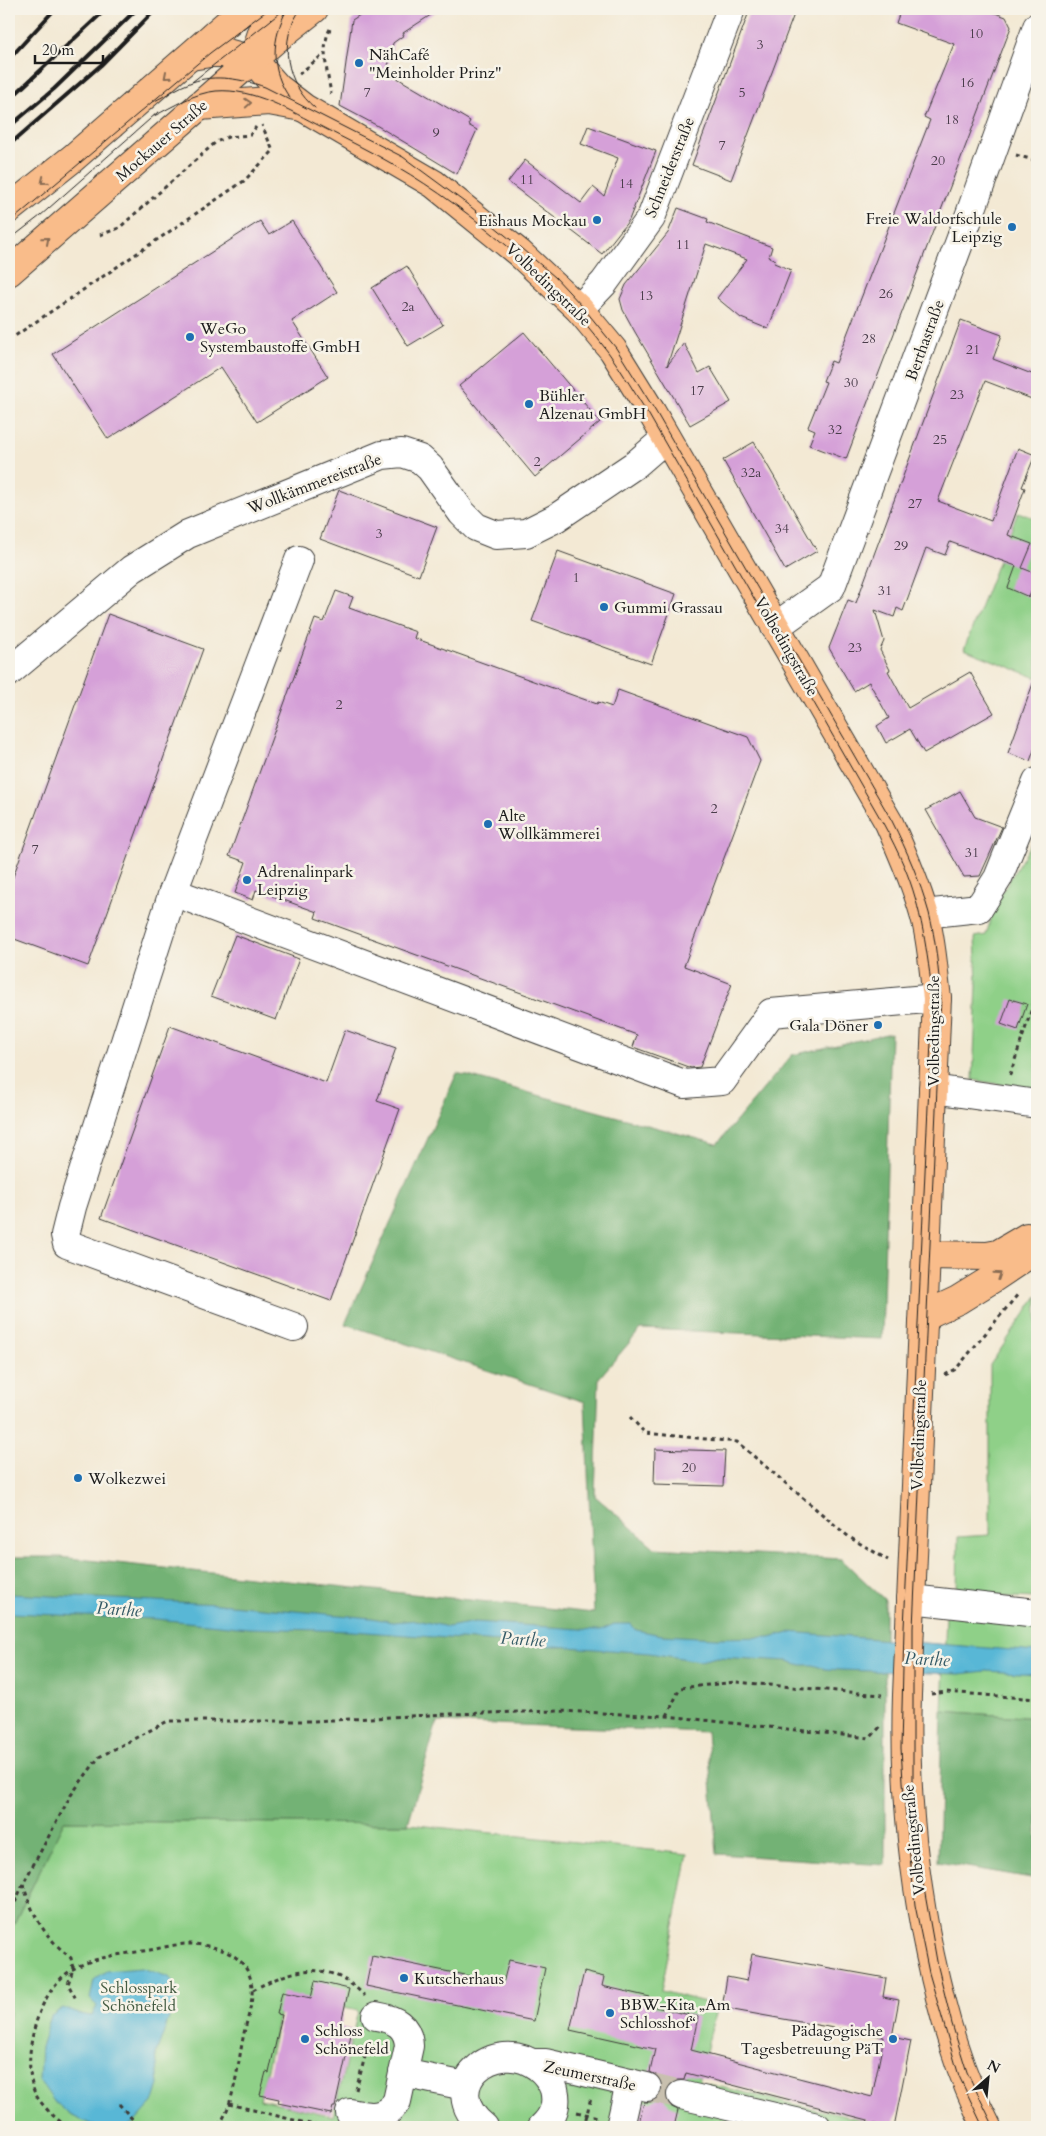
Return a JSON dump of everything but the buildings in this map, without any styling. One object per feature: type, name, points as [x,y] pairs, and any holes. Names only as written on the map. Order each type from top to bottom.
[{"type":"main road","points":[[9,210],[73,158],[244,9]]},
{"type":"main road","points":[[190,56],[226,53],[253,60],[270,9]]},
{"type":"main road","name":"Mockauer Straße","points":[[9,272],[276,39],[324,15]]},
{"type":"main road","name":"Volbedingstraße","points":[[253,60],[278,88],[304,108],[434,184],[519,252],[579,309],[613,350],[889,823],[908,865],[924,914],[931,945],[937,998],[907,1685],[907,1798],[920,1905],[946,2025],[962,2075],[987,2127]]},
{"type":"main road","points":[[199,106],[269,101],[304,108]]},
{"type":"main road","points":[[926,1255],[987,1256],[998,1254],[1037,1230]]},
{"type":"main road","points":[[923,1324],[928,1314],[958,1300],[1037,1249]]},
{"type":"street","name":"Schneiderstraße","points":[[579,309],[604,283],[651,218],[730,9]]},
{"type":"street","name":"Berthastraße","points":[[775,627],[831,587],[970,214],[1037,27]]},
{"type":"street","name":"Wollkämmereistraße","points":[[9,672],[132,569],[188,534],[382,455],[402,453],[420,459],[430,468],[462,513],[476,527],[496,535],[526,533],[556,518],[636,464],[666,438]]},
{"type":"street","points":[[294,1327],[67,1244],[65,1235],[72,1207],[173,892],[299,560]]},
{"type":"street","points":[[924,914],[979,908],[998,878],[1037,782]]},
{"type":"street","points":[[173,892],[684,1084],[722,1081],[771,1013],[937,998]]},
{"type":"street","points":[[933,1089],[1037,1104]]},
{"type":"street","points":[[912,1588],[1037,1613]]},
{"type":"street","points":[[350,2113],[371,2117],[386,2113],[397,2101],[409,2046],[406,2032],[394,2020],[376,2016]]},
{"type":"street","name":"Zeumerstraße","points":[[465,2086],[471,2075],[478,2068],[487,2061],[498,2058],[520,2058],[533,2063],[546,2063],[638,2085],[621,2125]]},
{"type":"street","name":"Zeumerstraße","points":[[533,2063],[550,2080],[554,2089],[548,2117]]},
{"type":"street","points":[[403,2073],[465,2086],[464,2096],[466,2104],[471,2113],[484,2127]]},
{"type":"street","points":[[681,2095],[817,2127]]},
{"type":"path","points":[[324,15],[327,35],[325,54],[336,127]]},
{"type":"path","points":[[9,340],[244,182],[273,151],[260,121],[250,135],[228,137],[216,142],[120,228],[100,235]]},
{"type":"path","points":[[1010,1076],[1037,993]]},
{"type":"path","points":[[920,1390],[956,1369],[1024,1287]]},
{"type":"path","points":[[630,1416],[645,1433],[737,1442],[849,1537],[863,1544],[912,1588]]},
{"type":"path","points":[[667,1716],[680,1688],[736,1682],[868,1694],[907,1685],[946,1692],[1037,1699]]},
{"type":"path","points":[[9,1917],[23,1884],[71,1795],[100,1757],[168,1722],[312,1720],[448,1714],[559,1712],[667,1716],[870,1738],[883,1724]]},
{"type":"path","points":[[23,1884],[42,1929],[52,1943],[71,1958],[73,1969],[68,1984],[76,1999]]},
{"type":"path","points":[[67,2127],[48,2110],[33,2090],[29,2068],[30,2045],[37,2019],[47,1997],[60,1980],[73,1969],[100,1958],[187,1944],[210,1947],[230,1953],[245,1967],[253,1990],[229,2104],[220,2127]]},
{"type":"path","points":[[253,1990],[276,1977],[292,1972],[308,1970],[325,1971],[355,1986],[366,1998],[376,2016],[350,2113]]},
{"type":"path","points":[[119,2104],[135,2122],[136,2127]]},
{"type":"path","points":[[229,2104],[318,2126]]},
{"type":"path","points":[[548,2117],[621,2125]]},
{"type":"green space","points":[[1018,512],[1037,519],[1037,678],[964,649]]},
{"type":"green space","points":[[1037,819],[1037,1090],[973,1080],[977,984],[975,937],[986,935],[996,902],[1035,838]]},
{"type":"green space","points":[[891,1033],[882,1339],[641,1329],[599,1378],[595,1496],[655,1548],[841,1559],[885,1600],[885,1865],[717,1854],[707,1732],[437,1722],[408,1824],[64,1821],[9,1934],[9,1557],[59,1557],[594,1613],[585,1402],[345,1324],[457,1073],[717,1144],[792,1055]]},
{"type":"green space","points":[[1037,1296],[1037,1598],[957,1595],[958,1537],[990,1535],[990,1365]]},
{"type":"green space","points":[[946,1616],[1037,1622],[1037,1718],[942,1711]]},
{"type":"green space","points":[[942,1711],[1037,1718],[1037,1879],[938,1862]]},
{"type":"green space","name":"Schlosspark Schönefeld","points":[[64,1821],[408,1824],[688,1854],[661,1991],[717,2005],[699,2082],[884,2125],[883,2127],[9,2127],[9,1934]],"holes":[[[284,1994],[358,2011],[333,2116],[260,2099]]]},
{"type":"water","name":"Parthe","points":[[9,1594],[219,1604],[372,1618],[393,1622],[417,1620],[448,1627],[475,1622],[601,1630],[614,1624],[631,1624],[636,1630],[662,1635],[717,1638],[770,1637],[789,1632],[1037,1652],[1037,1674],[986,1671],[959,1674],[840,1670],[825,1669],[813,1665],[801,1665],[788,1661],[717,1657],[700,1661],[649,1653],[352,1631],[248,1628],[156,1619],[9,1613]]},
{"type":"water","points":[[142,1968],[169,1977],[179,1990],[156,2054],[159,2084],[154,2101],[135,2122],[126,2127],[97,2127],[70,2115],[53,2100],[39,2080],[41,2047],[51,2016],[63,2008],[79,2014],[92,2016],[97,2006],[90,1999],[94,1980],[106,1971]]},
{"type":"tunnel","points":[[647,2087],[681,2095]]},
{"type":"tram line","points":[[9,223],[210,53],[269,9]]},
{"type":"tram line","points":[[192,82],[285,9]]},
{"type":"tram line","points":[[287,9],[278,31],[275,54],[279,76],[290,98]]},
{"type":"tram line","points":[[301,9],[289,34],[288,61],[297,87],[315,108]]},
{"type":"tram line","points":[[153,102],[187,84],[210,78],[238,80],[265,87],[403,157],[471,207],[555,277],[582,306],[616,348],[656,412],[892,821],[913,866],[931,923],[941,997],[913,1628],[913,1798],[917,1849],[938,1967],[952,2024],[967,2072],[994,2127]]},
{"type":"tram line","points":[[154,116],[192,97],[216,91],[244,93],[271,102],[378,156],[425,184],[483,226],[538,274],[564,300],[608,352],[649,415],[884,825],[904,866],[920,914],[933,998],[904,1628],[901,1748],[904,1798],[915,1905],[929,1973],[959,2076],[983,2127]]},
{"type":"tram line","points":[[9,240],[40,216],[158,112]]},
{"type":"railway","points":[[9,59],[55,9]]},
{"type":"railway","points":[[9,100],[106,9]]},
{"type":"railway","points":[[9,127],[54,89],[137,9]]},
{"type":"railway","points":[[9,145],[101,65],[156,9]]},
{"type":"place","name":"NähCafé \"Meinholder Prinz\"","points":[[359,63]]},
{"type":"place","name":"Eishaus Mockau","points":[[597,220]]},
{"type":"place","name":"Freie Waldorfschule Leipzig","points":[[1012,227]]},
{"type":"place","name":"WeGo Systembaustoffe GmbH","points":[[190,337]]},
{"type":"place","name":"Bühler Alzenau GmbH","points":[[529,404]]},
{"type":"place","name":"Gummi Grassau","points":[[604,607]]},
{"type":"place","name":"Alte Wollkämmerei","points":[[488,824]]},
{"type":"place","name":"Adrenalinpark Leipzig","points":[[247,880]]},
{"type":"place","name":"Gala Döner","points":[[878,1025]]},
{"type":"place","name":"Wolkezwei","points":[[78,1478]]},
{"type":"place","name":"Kutscherhaus","points":[[404,1978]]},
{"type":"place","name":"BBW-Kita „Am Schlosshof“","points":[[610,2013]]},
{"type":"place","name":"Schloss Schönefeld","points":[[305,2039]]},
{"type":"place","name":"Pädagogische Tagesbetreuung PäT","points":[[893,2039]]}]
